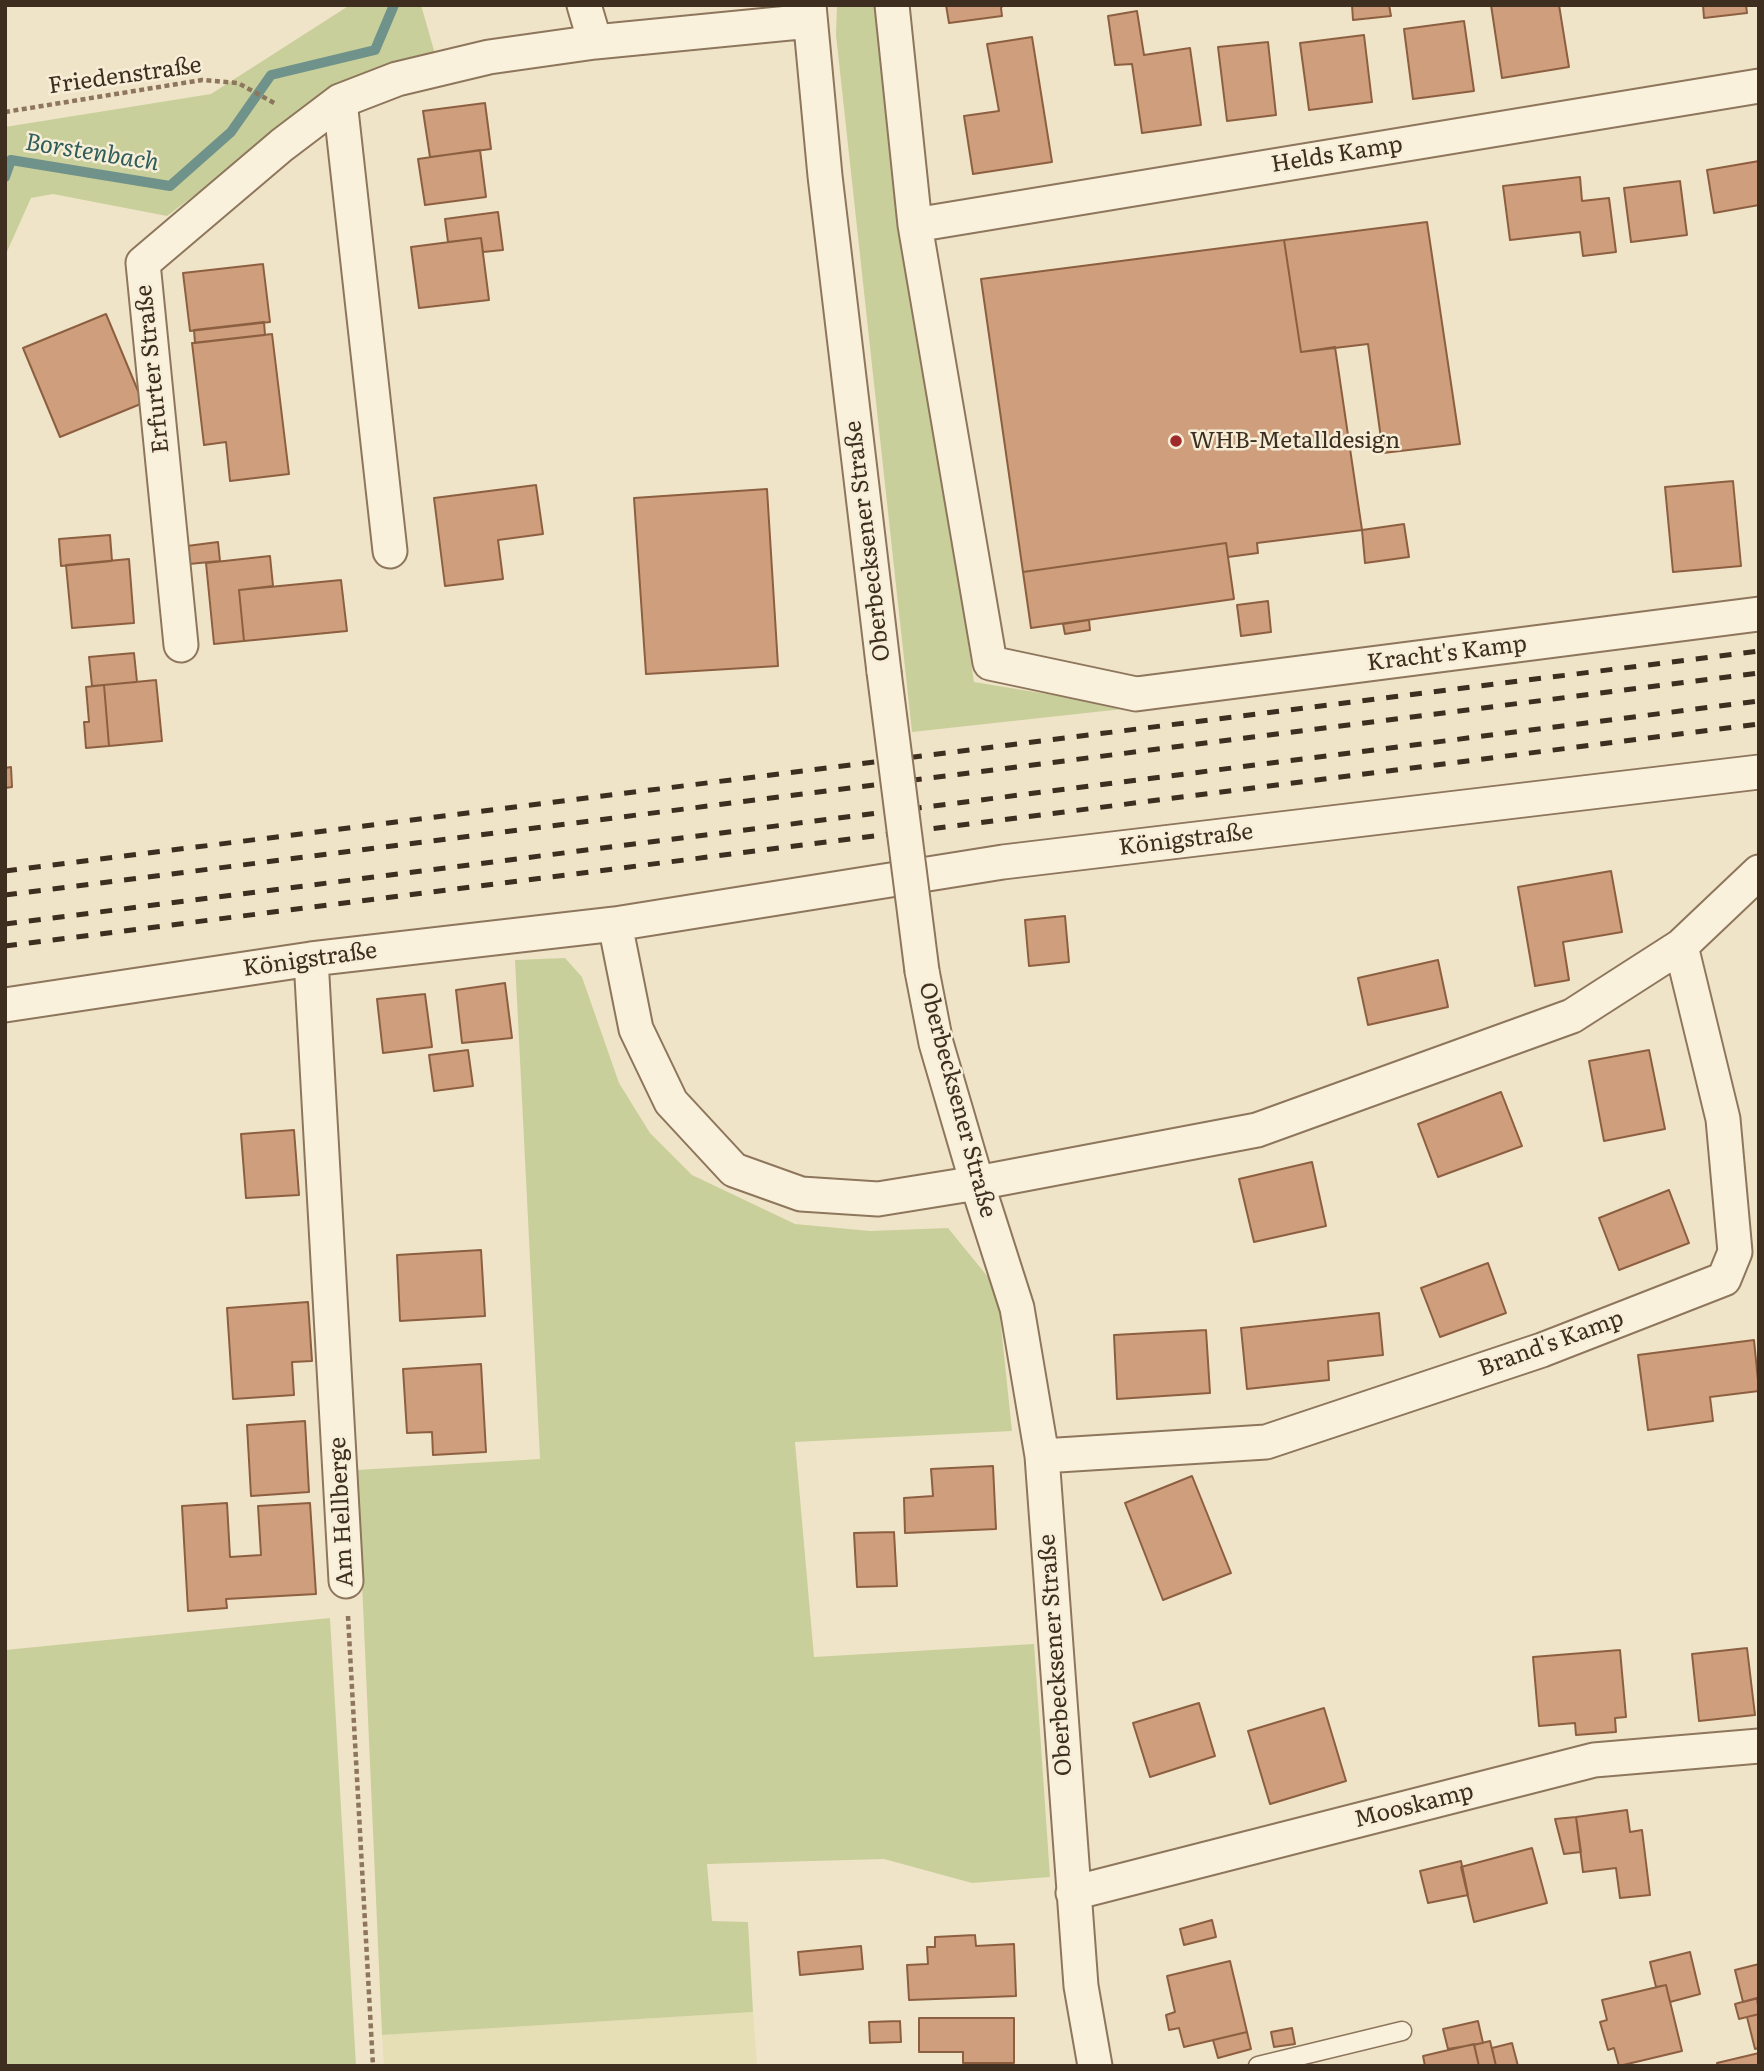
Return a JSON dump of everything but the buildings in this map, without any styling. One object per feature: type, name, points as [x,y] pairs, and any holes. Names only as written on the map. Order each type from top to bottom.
[{"type":"street","points":[[584,5],[595,42]]},
{"type":"street","points":[[892,5],[915,225]]},
{"type":"street","name":"Erfurter Straße","points":[[181,645],[143,263],[282,145],[340,101],[397,79],[489,57],[809,13]]},
{"type":"street","name":"Oberbecksener Straße","points":[[809,13],[825,176],[922,971],[936,1043],[976,1183],[1017,1307],[1042,1456],[1081,1986],[1095,2066]]},
{"type":"street","name":"Helds Kamp","points":[[915,225],[1759,86]]},
{"type":"street","points":[[340,101],[390,551]]},
{"type":"street","name":"Kracht's Kamp","points":[[915,225],[990,663],[1136,694],[1759,614]]},
{"type":"street","name":"Königstraße","points":[[5,1005],[311,959],[615,924],[1003,862],[1759,772]]},
{"type":"street","points":[[615,924],[636,1029],[665,1090],[671,1102],[734,1170],[802,1194],[878,1199],[1257,1130],[1572,1016],[1681,946],[1759,872]]},
{"type":"street","name":"Brand's Kamp","points":[[1042,1456],[1266,1441],[1542,1350],[1724,1279],[1735,1251],[1723,1119],[1681,946]]},
{"type":"street","name":"Am Hellberge","points":[[311,959],[346,1581]]},
{"type":"street","name":"Mooskamp","points":[[1073,1893],[1594,1760],[1759,1746]]},
{"type":"lane","points":[[1258,2066],[1402,2031]]},
{"type":"path","name":"Friedenstraße","points":[[5,112],[202,80],[238,83],[285,109]]},
{"type":"path","name":"Am Hellberge","points":[[346,1581],[373,2066]]},
{"type":"shaded area","points":[[753,2012],[757,2066],[384,2066],[382,2035]]},
{"type":"green space","points":[[350,5],[421,5],[437,61],[273,136],[167,216],[53,194],[31,198],[5,256],[5,127],[211,94]]},
{"type":"green space","points":[[837,5],[880,5],[905,232],[974,682],[1132,708],[912,732],[836,35]]},
{"type":"green space","points":[[565,958],[582,977],[619,1083],[650,1133],[692,1175],[795,1224],[870,1231],[948,1228],[997,1288],[1012,1431],[795,1442],[814,1657],[1034,1644],[1050,1877],[972,1883],[884,1859],[707,1864],[712,1921],[748,1922],[753,2012],[382,2035],[357,1470],[540,1459],[515,960]]},
{"type":"green space","points":[[330,1618],[356,2066],[5,2066],[5,1650]]},
{"type":"waterway","name":"Borstenbach","points":[[5,177],[11,160],[170,186],[231,132],[271,75],[375,50],[394,5]]},
{"type":"railway","points":[[5,871],[1759,651]]},
{"type":"railway","points":[[5,895],[1759,673]]},
{"type":"railway","points":[[5,924],[1759,701]]},
{"type":"railway","points":[[5,946],[1759,724]]},
{"type":"place","name":"WHB-Metalldesign","points":[[1176,441]]}]
